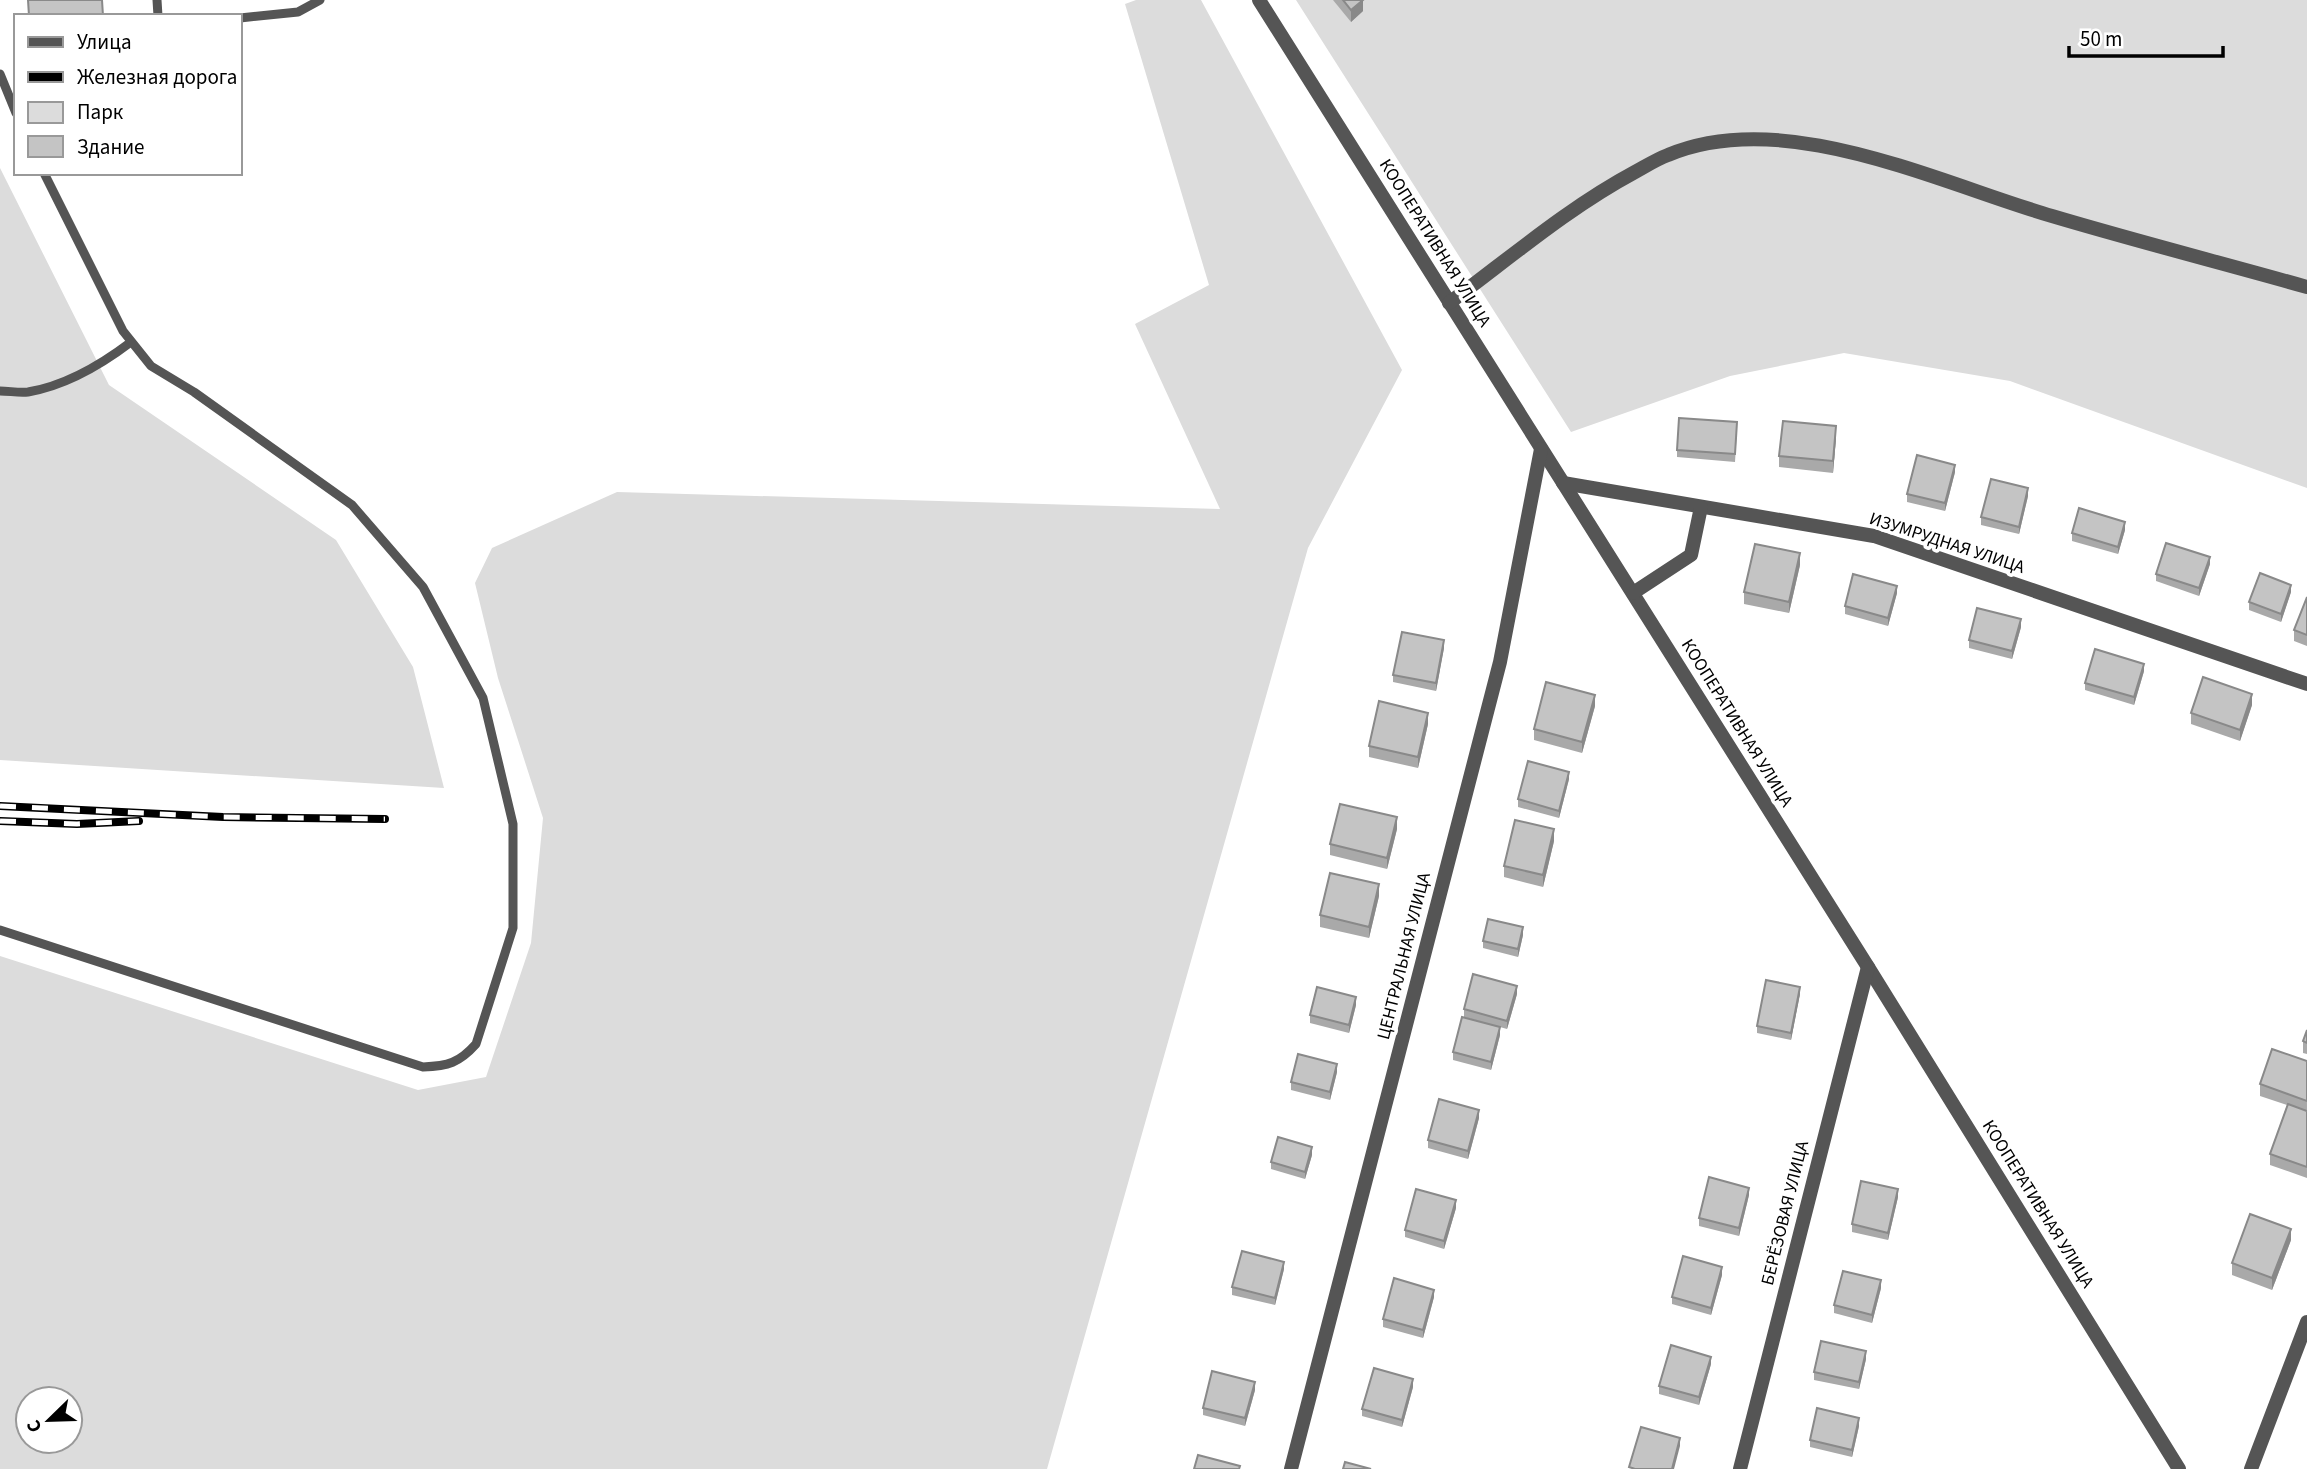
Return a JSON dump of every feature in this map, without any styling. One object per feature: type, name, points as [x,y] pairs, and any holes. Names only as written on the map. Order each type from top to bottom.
[{"type":"street","name":"КООПЕРАТИВНАЯ УЛИЦА","points":[[1259,0],[1868,967],[2179,1469]]},
{"type":"street","points":[[1449,303],[1567,213],[1597,193],[1669,154],[1714,142],[1774,139],[1816,144],[1947,180],[2050,216],[2307,287]]},
{"type":"street","name":"ЦЕНТРАЛЬНАЯ УЛИЦА","points":[[1292,1469],[1500,663],[1541,449]]},
{"type":"street","name":"ИЗУМРУДНАЯ УЛИЦА","points":[[1563,483],[1874,536],[2307,684]]},
{"type":"street","points":[[1633,593],[1691,555],[1701,507]]},
{"type":"street","name":"БЕРЁЗОВАЯ УЛИЦА","points":[[1740,1469],[1868,967]]},
{"type":"street","points":[[2250,1469],[2307,1322]]},
{"type":"lane","points":[[242,19],[298,12],[320,0]]},
{"type":"lane","points":[[0,74],[14,109]]},
{"type":"lane","points":[[0,930],[423,1067],[447,1066],[466,1055],[476,1044],[513,928],[513,824],[483,698],[423,587],[352,505],[194,392],[151,366],[123,331],[45,175]]},
{"type":"lane","points":[[0,391],[27,392],[59,383],[110,358],[131,342]]},
{"type":"green space","points":[[1136,0],[1201,0],[1402,370],[1308,548],[1047,1469],[0,1469],[0,956],[418,1090],[486,1077],[531,943],[543,818],[498,678],[475,583],[492,548],[617,492],[1220,509],[1135,324],[1209,285],[1125,4]]},
{"type":"green space","points":[[1296,0],[2307,0],[2307,488],[2010,381],[1844,353],[1730,376],[1571,432]]},
{"type":"green space","points":[[0,168],[109,385],[336,540],[413,667],[444,788],[0,760]]},
{"type":"building","points":[[28,0],[102,0],[103,14],[29,14]]},
{"type":"building","points":[[1343,0],[1363,0],[1351,10]]},
{"type":"building","points":[[1679,418],[1737,422],[1735,454],[1677,450]]},
{"type":"building","points":[[1783,421],[1836,426],[1833,461],[1779,456]]},
{"type":"building","points":[[1917,455],[1955,465],[1945,503],[1907,494]]},
{"type":"building","points":[[1991,479],[2028,488],[2019,527],[1981,517]]},
{"type":"building","points":[[2079,508],[2125,522],[2118,547],[2072,533]]},
{"type":"building","points":[[2166,543],[2210,557],[2199,588],[2156,574]]},
{"type":"building","points":[[1755,544],[1800,553],[1789,602],[1744,592]]},
{"type":"building","points":[[2260,573],[2291,585],[2281,614],[2249,602]]},
{"type":"building","points":[[1853,574],[1897,586],[1888,618],[1845,606]]},
{"type":"building","points":[[2307,597],[2307,635],[2294,630]]},
{"type":"building","points":[[1977,608],[2021,619],[2012,651],[1969,640]]},
{"type":"building","points":[[1402,632],[1444,640],[1436,683],[1393,675]]},
{"type":"building","points":[[2095,649],[2144,664],[2134,697],[2085,683]]},
{"type":"building","points":[[2203,677],[2252,694],[2240,730],[2191,713]]},
{"type":"building","points":[[1546,682],[1595,695],[1582,742],[1534,729]]},
{"type":"building","points":[[1379,701],[1428,713],[1418,757],[1369,746]]},
{"type":"building","points":[[1528,761],[1569,772],[1559,811],[1518,799]]},
{"type":"building","points":[[1340,804],[1397,817],[1387,858],[1330,844]]},
{"type":"building","points":[[1515,820],[1554,829],[1543,875],[1504,866]]},
{"type":"building","points":[[1330,873],[1379,884],[1369,927],[1320,915]]},
{"type":"building","points":[[1488,919],[1523,927],[1518,949],[1483,941]]},
{"type":"building","points":[[1473,974],[1517,986],[1507,1021],[1464,1009]]},
{"type":"building","points":[[1766,980],[1800,987],[1791,1033],[1757,1026]]},
{"type":"building","points":[[1317,987],[1356,997],[1349,1025],[1310,1015]]},
{"type":"building","points":[[1462,1017],[1500,1027],[1491,1062],[1453,1052]]},
{"type":"building","points":[[2272,1049],[2307,1061],[2307,1101],[2260,1084]]},
{"type":"building","points":[[1298,1054],[1337,1064],[1330,1092],[1291,1082]]},
{"type":"building","points":[[1439,1099],[1479,1110],[1468,1151],[1428,1140]]},
{"type":"building","points":[[2288,1104],[2307,1111],[2307,1167],[2270,1154]]},
{"type":"building","points":[[1278,1137],[1312,1147],[1305,1172],[1271,1162]]},
{"type":"building","points":[[1709,1177],[1749,1188],[1739,1228],[1699,1218]]},
{"type":"building","points":[[1861,1181],[1898,1189],[1888,1233],[1852,1224]]},
{"type":"building","points":[[1416,1189],[1456,1200],[1444,1241],[1405,1230]]},
{"type":"building","points":[[2250,1214],[2291,1229],[2272,1278],[2232,1263]]},
{"type":"building","points":[[1242,1251],[1284,1262],[1275,1298],[1232,1287]]},
{"type":"building","points":[[1683,1256],[1722,1267],[1711,1308],[1672,1297]]},
{"type":"building","points":[[1843,1271],[1881,1280],[1872,1315],[1834,1305]]},
{"type":"building","points":[[1394,1278],[1434,1290],[1423,1330],[1383,1319]]},
{"type":"building","points":[[1821,1341],[1866,1351],[1859,1382],[1814,1372]]},
{"type":"building","points":[[1671,1345],[1711,1357],[1699,1397],[1659,1386]]},
{"type":"building","points":[[1374,1368],[1413,1379],[1402,1420],[1362,1409]]},
{"type":"building","points":[[1212,1371],[1255,1382],[1245,1418],[1203,1408]]},
{"type":"building","points":[[1817,1408],[1859,1418],[1852,1450],[1810,1440]]},
{"type":"building","points":[[1641,1427],[1680,1438],[1672,1469],[1629,1467]]},
{"type":"building","points":[[1198,1455],[1240,1466],[1239,1469],[1194,1469]]},
{"type":"building","points":[[1345,1462],[1371,1469],[1343,1469]]},
{"type":"railway","points":[[0,806],[223,817],[385,819]]},
{"type":"railway","points":[[0,821],[77,824],[139,821]]}]
